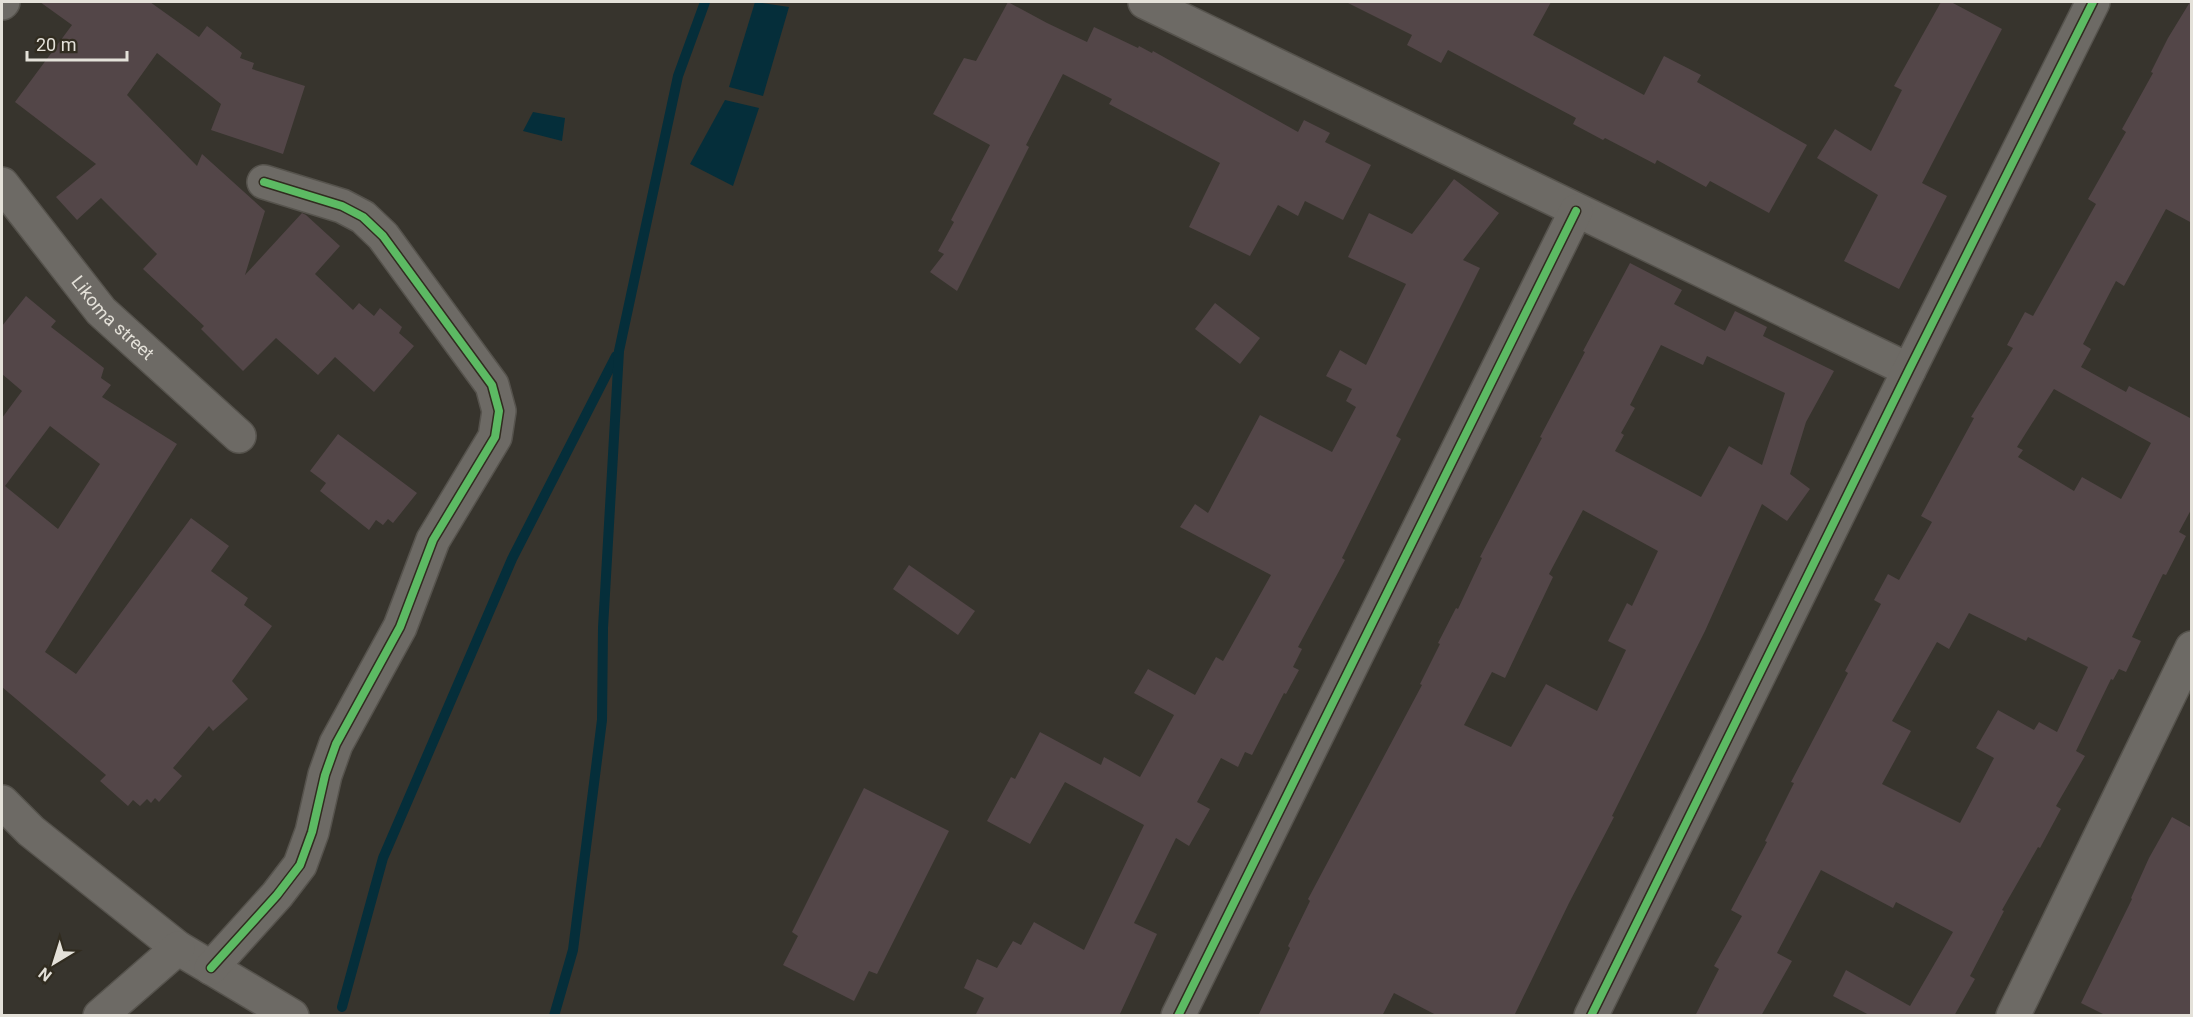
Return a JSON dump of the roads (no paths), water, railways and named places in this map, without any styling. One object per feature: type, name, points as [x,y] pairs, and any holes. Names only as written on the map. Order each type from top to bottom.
[{"type":"street","points":[[1145,2],[1909,370]]},
{"type":"street","points":[[1591,1016],[2093,2]]},
{"type":"street","points":[[211,968],[278,895],[300,865],[312,832],[325,775],[336,744],[400,627],[433,540],[495,437],[499,411],[492,385],[383,236],[363,217],[342,206],[264,182]]},
{"type":"street","name":"Likoma street","points":[[2,184],[101,311],[239,436]]},
{"type":"street","points":[[1178,1016],[1576,211]]},
{"type":"street","points":[[2013,1016],[2192,648]]},
{"type":"street","points":[[2,802],[31,831],[178,948],[292,1016]]},
{"type":"street","points":[[100,1016],[178,948]]},
{"type":"water","points":[[755,2],[789,7],[763,96],[729,87]]},
{"type":"water","points":[[725,100],[759,108],[733,186],[690,164]]},
{"type":"water","points":[[533,112],[565,118],[562,141],[523,131]]},
{"type":"waterway","points":[[554,1016],[573,950],[602,720],[603,628],[619,351],[678,76],[705,2]]},
{"type":"waterway","points":[[342,1007],[383,858],[512,559],[616,356]]}]
